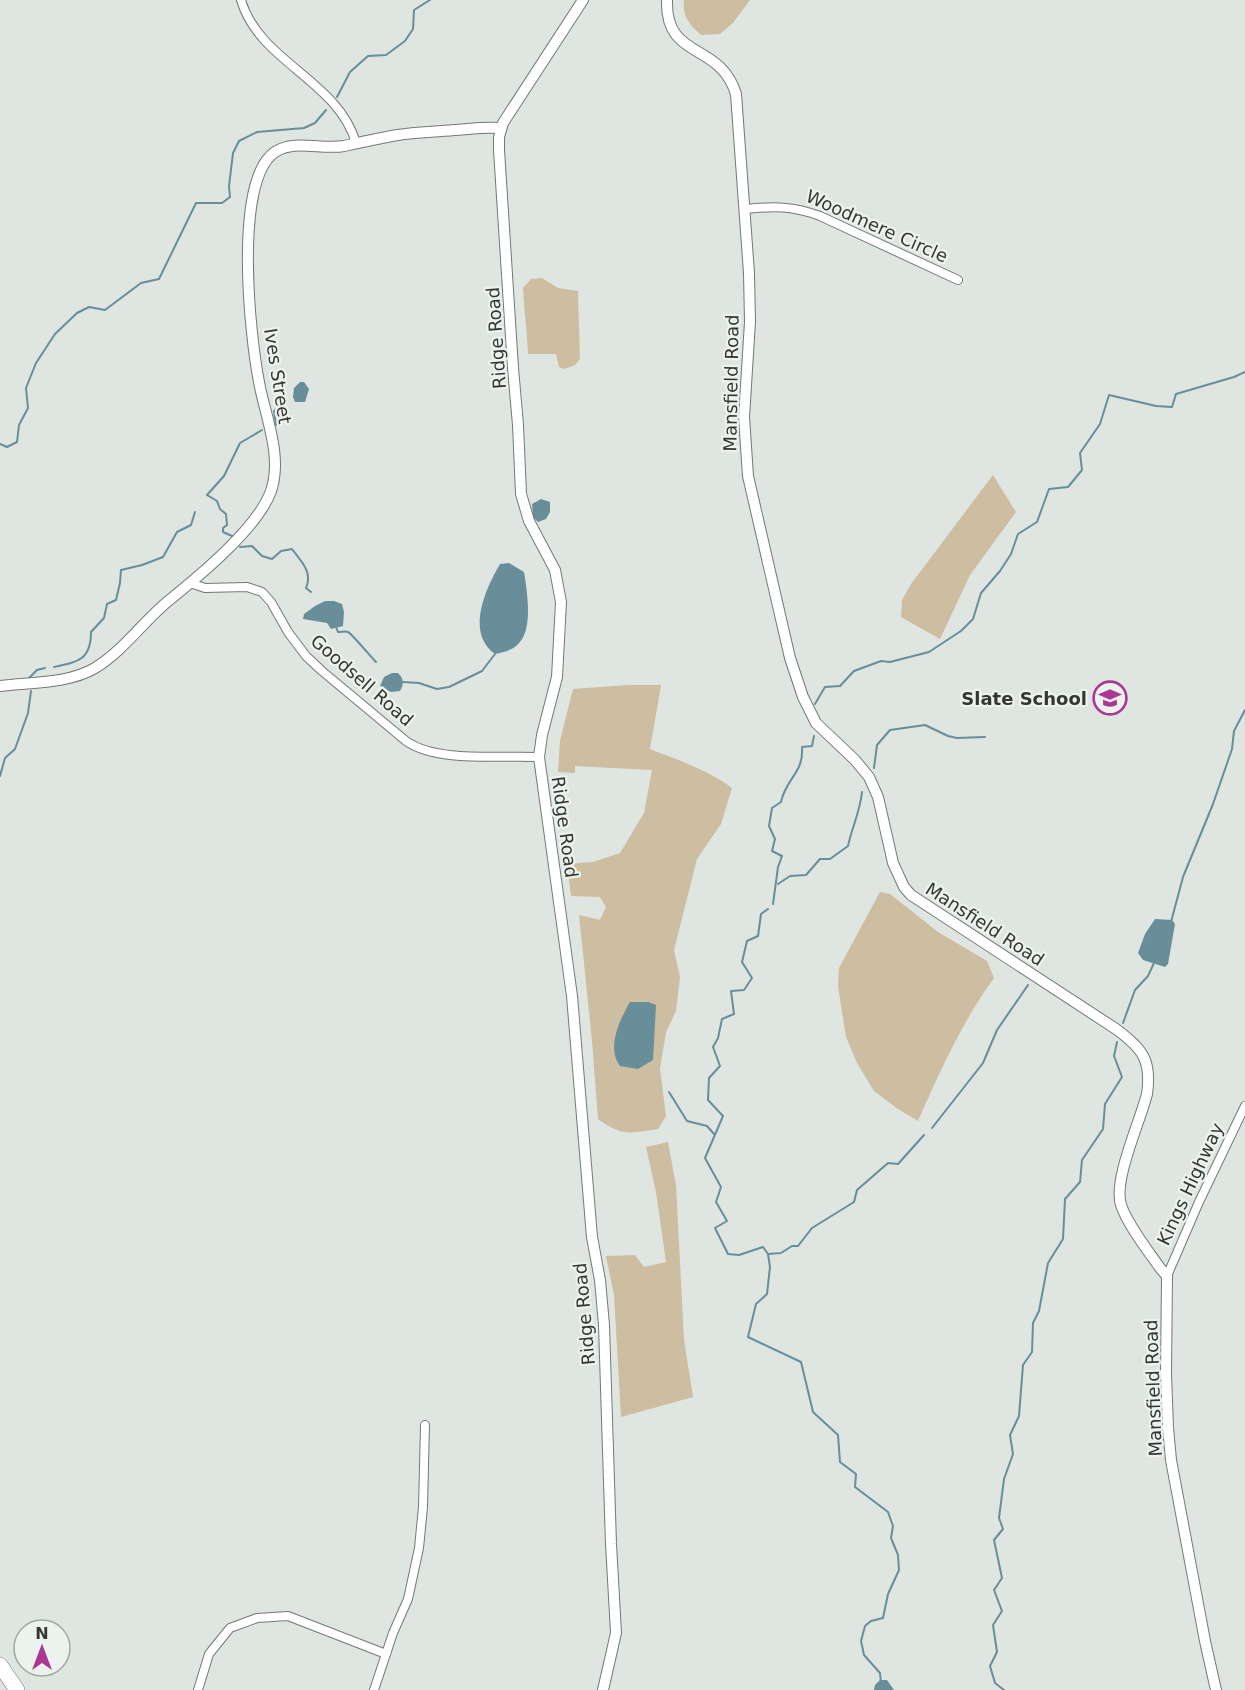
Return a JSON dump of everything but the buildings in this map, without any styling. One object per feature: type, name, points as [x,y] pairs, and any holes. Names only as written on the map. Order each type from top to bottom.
[{"type":"highway","points":[[0,1665],[17,1690]]},
{"type":"street","points":[[241,0],[245,14],[255,31],[328,97],[344,118],[356,143]]},
{"type":"street","points":[[501,128],[583,0]]},
{"type":"street","name":"Mansfield Road","points":[[667,0],[668,21],[676,37],[719,65],[732,82],[738,108],[750,302],[744,417],[745,455],[790,658],[803,697],[816,723],[855,760],[869,777],[878,797],[893,863],[904,887],[911,896],[1116,1029],[1138,1047],[1147,1063],[1149,1081],[1142,1114],[1122,1174],[1119,1197],[1128,1219],[1160,1269],[1167,1276],[1168,1428],[1205,1641],[1216,1690]]},
{"type":"street","name":"Ives Street","points":[[0,686],[65,679],[94,669],[113,655],[154,613],[235,541],[253,522],[269,496],[274,477],[273,442],[255,359],[249,277],[249,219],[259,176],[271,155],[281,149],[297,146],[333,147],[410,133],[501,128]]},
{"type":"street","name":"Ridge Road","points":[[501,128],[500,172],[518,425],[520,494],[528,521],[555,570],[561,602],[556,677],[539,757],[572,996],[591,1218],[604,1325],[616,1633],[603,1690]]},
{"type":"street","name":"Woodmere Circle","points":[[746,209],[800,208],[957,280]]},
{"type":"street","name":"Goodsell Road","points":[[190,583],[205,588],[246,587],[262,592],[271,602],[296,644],[322,671],[418,749],[449,754],[539,757]]},
{"type":"street","name":"Kings Highway","points":[[1167,1276],[1186,1230],[1245,1106]]},
{"type":"street","points":[[374,1690],[408,1599],[419,1548],[423,1507],[424,1425]]},
{"type":"street","points":[[198,1690],[209,1654],[230,1628],[257,1618],[288,1616],[386,1654]]},
{"type":"shaded area","points":[[684,0],[750,0],[733,23],[720,34],[701,35],[687,19]]},
{"type":"shaded area","points":[[542,278],[558,288],[578,291],[580,359],[575,365],[564,369],[559,367],[556,354],[528,354],[523,288],[531,279]]},
{"type":"shaded area","points":[[993,475],[1016,512],[970,575],[940,639],[901,617],[902,600],[911,584]]},
{"type":"shaded area","points":[[661,685],[650,749],[682,761],[732,788],[721,824],[697,859],[674,950],[680,977],[676,1011],[666,1032],[660,1069],[666,1116],[658,1129],[633,1132],[614,1129],[598,1119],[579,915],[600,920],[606,907],[600,897],[571,896],[567,864],[593,862],[620,853],[644,813],[652,770],[575,766],[575,773],[558,772],[560,741],[573,689]]},
{"type":"shaded area","points":[[880,892],[890,894],[938,932],[987,961],[994,978],[962,1029],[918,1121],[874,1091],[857,1063],[846,1037],[838,986],[839,968]]},
{"type":"shaded area","points":[[668,1142],[676,1185],[684,1340],[693,1397],[621,1417],[614,1295],[606,1256],[635,1255],[644,1267],[666,1262],[656,1192],[646,1147]]},
{"type":"water","points":[[300,382],[304,382],[309,389],[305,402],[295,402],[294,388]]},
{"type":"water","points":[[541,499],[550,502],[550,512],[546,519],[538,522],[533,517],[532,504]]},
{"type":"water","points":[[509,563],[524,572],[528,608],[527,627],[518,645],[495,654],[486,645],[481,634],[481,610],[484,597],[500,564]]},
{"type":"water","points":[[325,601],[342,604],[343,626],[331,629],[327,623],[303,619],[304,614]]},
{"type":"water","points":[[398,673],[402,679],[403,684],[400,691],[391,692],[380,686],[384,677]]},
{"type":"water","points":[[1155,919],[1172,920],[1175,924],[1168,964],[1165,967],[1143,960],[1138,953],[1145,934]]},
{"type":"water","points":[[630,1002],[648,1002],[656,1005],[653,1060],[638,1069],[620,1066],[614,1051],[616,1034]]},
{"type":"water","points":[[880,1680],[887,1680],[894,1690],[874,1690]]},
{"type":"waterway","points":[[337,97],[350,72],[368,56],[386,55],[405,41],[413,29],[414,10],[430,0]]},
{"type":"waterway","points":[[0,444],[7,447],[17,442],[19,425],[28,408],[26,388],[36,363],[55,334],[77,313],[89,307],[105,310],[141,283],[159,279],[196,203],[222,203],[230,197],[233,153],[239,141],[257,132],[304,128],[315,123],[326,110]]},
{"type":"waterway","points":[[815,704],[825,687],[840,686],[854,671],[881,661],[890,662],[929,652],[961,631],[973,619],[981,593],[1011,554],[1018,534],[1037,522],[1049,489],[1068,487],[1082,470],[1080,453],[1100,424],[1109,395],[1156,406],[1172,407],[1176,394],[1245,372]]},
{"type":"waterway","points":[[274,425],[276,425],[274,411],[285,401]]},
{"type":"waterway","points":[[232,536],[223,532],[223,528],[227,525],[226,514],[220,509],[217,501],[207,495],[224,476],[240,443],[262,430]]},
{"type":"waterway","points":[[54,667],[76,661],[86,654],[89,649],[91,632],[104,618],[107,604],[116,600],[121,570],[163,557],[177,532],[191,525],[195,512]]},
{"type":"waterway","points":[[240,547],[252,546],[262,556],[272,559],[281,551],[292,549],[305,567],[308,577],[306,588],[311,592]]},
{"type":"waterway","points":[[336,627],[338,632],[350,633],[376,662]]},
{"type":"waterway","points":[[403,682],[419,683],[437,689],[449,687],[482,671],[495,654]]},
{"type":"waterway","points":[[29,678],[37,670],[45,668]]},
{"type":"waterway","points":[[0,776],[5,758],[15,749],[28,713],[31,691]]},
{"type":"waterway","points":[[1171,922],[1183,877],[1213,804],[1232,749],[1234,731],[1245,710]]},
{"type":"waterway","points":[[874,768],[877,745],[890,730],[925,725],[957,738],[985,737]]},
{"type":"waterway","points":[[773,904],[778,867],[782,856],[772,851],[775,839],[769,826],[772,808],[781,802],[783,794],[798,770],[802,747],[812,746],[814,736]]},
{"type":"waterway","points":[[778,884],[790,876],[806,875],[820,859],[830,859],[848,846],[862,792]]},
{"type":"waterway","points":[[768,909],[761,914],[758,936],[747,941],[742,962],[752,978],[744,990],[731,991],[734,1014],[722,1019],[718,1038],[713,1047],[720,1066],[709,1078],[708,1100],[723,1116],[705,1158],[721,1187],[716,1202],[727,1221],[715,1228],[728,1254],[739,1255],[763,1247],[768,1254],[770,1267],[767,1294],[756,1304],[748,1337],[801,1362],[813,1412],[838,1435],[840,1462],[856,1474],[855,1487],[888,1512],[893,1526],[891,1538],[898,1555],[899,1570],[888,1594],[883,1618],[871,1621],[865,1626],[861,1641],[864,1655],[880,1673],[881,1683]]},
{"type":"waterway","points":[[1123,1023],[1135,990],[1148,976],[1154,963]]},
{"type":"waterway","points":[[932,1128],[983,1063],[997,1030],[1028,985]]},
{"type":"waterway","points":[[1004,1690],[995,1683],[990,1666],[997,1652],[993,1625],[1002,1611],[994,1590],[1002,1578],[994,1540],[1003,1529],[999,1518],[1004,1479],[1013,1454],[1010,1435],[1019,1416],[1023,1365],[1032,1352],[1033,1323],[1039,1311],[1048,1263],[1063,1239],[1065,1199],[1080,1182],[1082,1160],[1103,1129],[1105,1104],[1122,1077],[1114,1056],[1117,1042]]},
{"type":"waterway","points":[[669,1092],[687,1121],[707,1126],[714,1134]]},
{"type":"waterway","points":[[768,1254],[781,1253],[792,1246],[798,1246],[812,1228],[854,1202],[857,1190],[888,1163],[898,1164],[924,1135]]},
{"type":"place","name":"Slate School","points":[[1110,698]]}]
